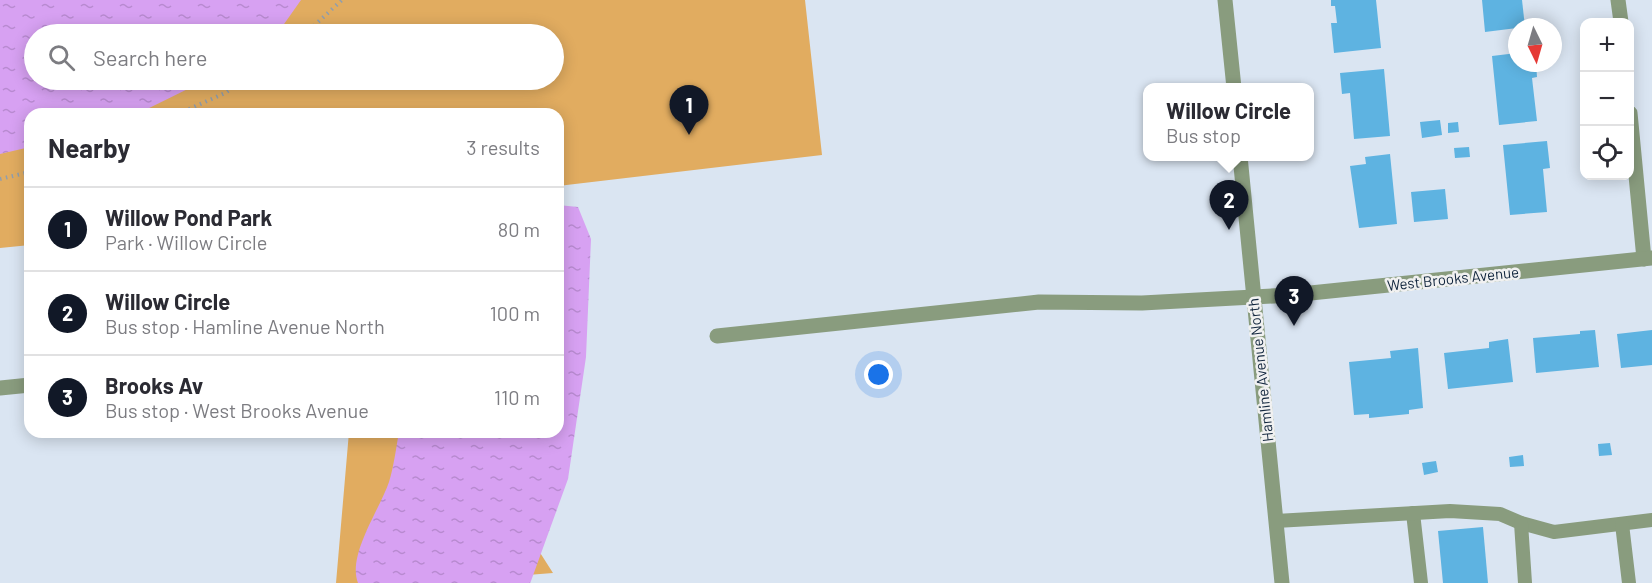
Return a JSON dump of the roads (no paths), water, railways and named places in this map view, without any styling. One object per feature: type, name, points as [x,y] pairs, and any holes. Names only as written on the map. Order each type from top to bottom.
[{"type":"street","points":[[1226,0],[1234,83]]},
{"type":"street","points":[[1618,0],[1620,18]]},
{"type":"street","points":[[1631,126],[1648,259]]},
{"type":"street","name":"Hamline Avenue North","points":[[1240,161],[1282,583]]},
{"type":"street","name":"West Brooks Avenue","points":[[717,336],[1039,302],[1142,303],[1253,298],[1648,259]]},
{"type":"street","points":[[0,388],[24,386]]},
{"type":"lane","points":[[1276,521],[1449,511],[1500,514],[1521,523],[1554,532],[1652,520]]},
{"type":"lane","points":[[1413,513],[1421,583]]},
{"type":"lane","points":[[1521,523],[1525,583]]},
{"type":"lane","points":[[1622,524],[1629,583]]},
{"type":"water","points":[[0,0],[301,0],[284,24],[24,24],[24,90],[186,90],[149,108],[24,108],[24,148],[0,154]]},
{"type":"water","points":[[564,206],[578,207],[591,239],[586,357],[568,479],[530,583],[358,583],[357,559],[366,532],[385,493],[394,463],[398,438],[564,438]]},
{"type":"place","name":"Willow Pond Park","points":[[689,135]]},
{"type":"place","name":"Willow Circle","points":[[1229,230]]},
{"type":"place","name":"Brooks Av","points":[[1294,326]]}]
